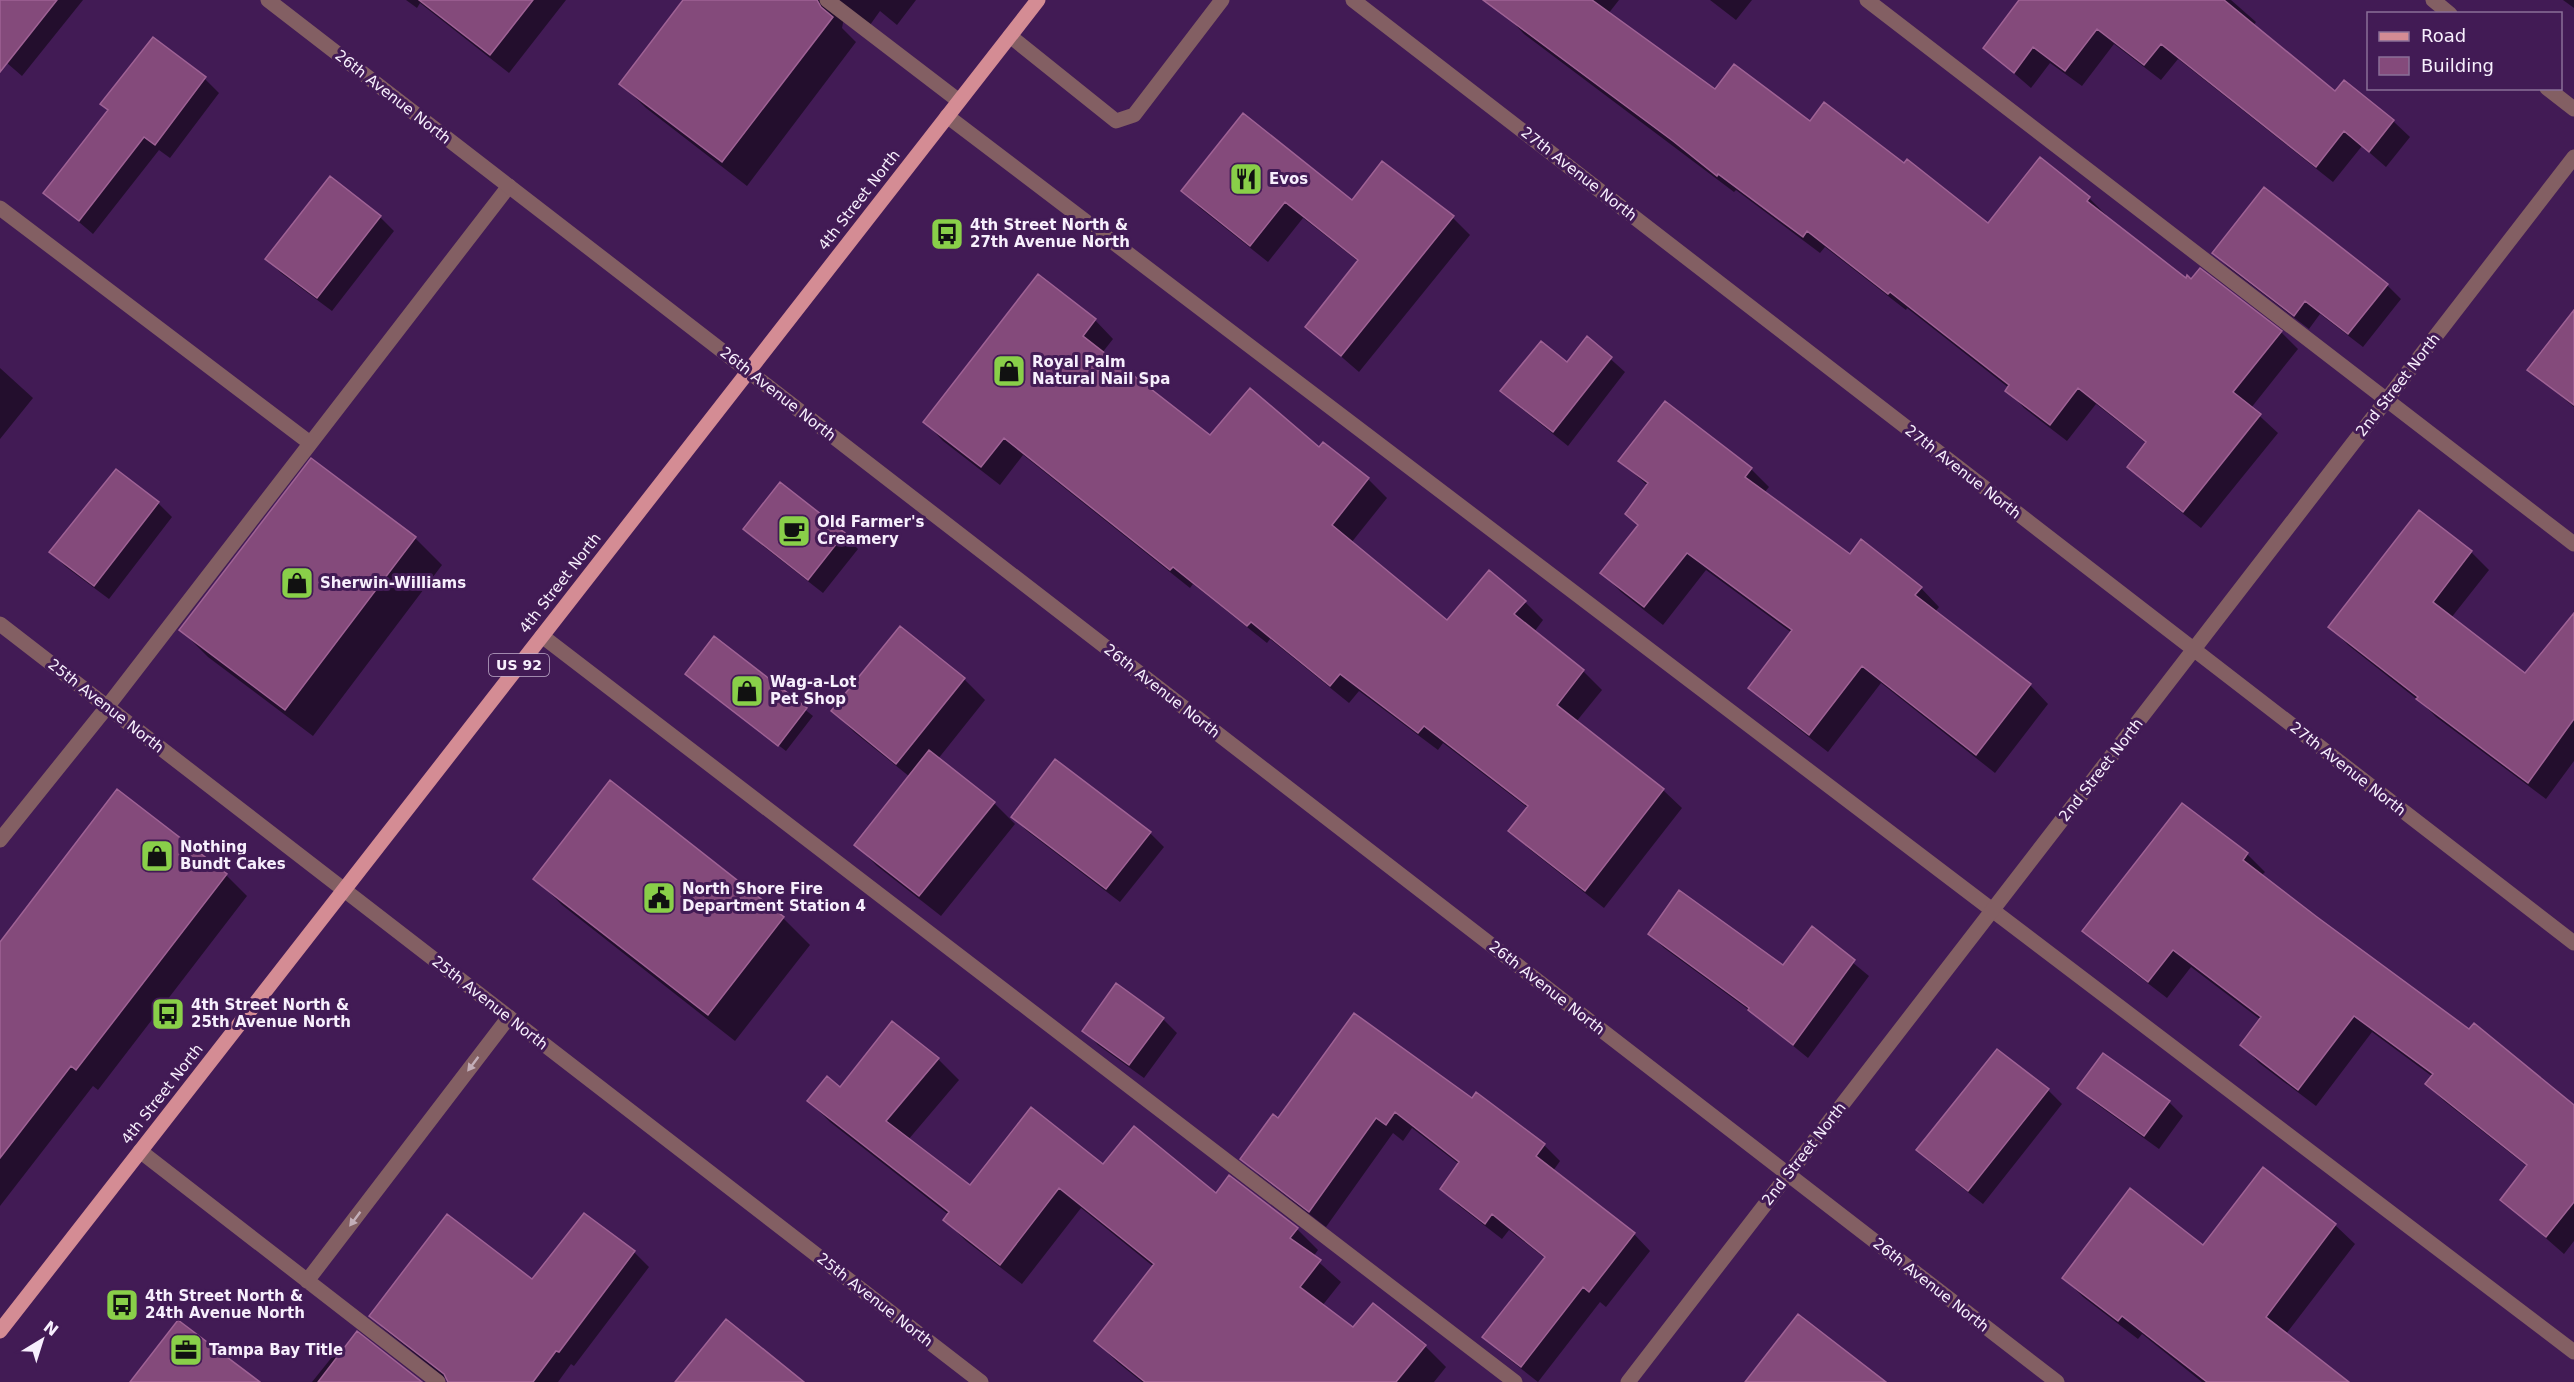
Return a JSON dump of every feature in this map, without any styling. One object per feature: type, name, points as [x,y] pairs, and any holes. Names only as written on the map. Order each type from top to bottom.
[{"type":"main road","name":"4th Street North","points":[[0,1331],[1038,0]]},
{"type":"street","name":"26th Avenue North","points":[[268,0],[2057,1382]]},
{"type":"street","points":[[827,0],[959,101]]},
{"type":"street","points":[[1010,36],[1116,121],[1134,115],[1222,0]]},
{"type":"street","name":"27th Avenue North","points":[[1353,0],[2574,943]]},
{"type":"street","points":[[1867,0],[2574,544]]},
{"type":"street","points":[[2433,0],[2448,12]]},
{"type":"street","points":[[2550,90],[2574,109]]},
{"type":"street","points":[[947,116],[2574,1352]]},
{"type":"street","name":"2nd Street North","points":[[1628,1382],[2574,157]]},
{"type":"street","points":[[0,840],[509,186]]},
{"type":"street","points":[[0,207],[310,443]]},
{"type":"street","name":"25th Avenue North","points":[[0,624],[981,1382]]},
{"type":"street","points":[[542,636],[1515,1382]]},
{"type":"street","points":[[307,1281],[509,1017]]},
{"type":"street","points":[[140,1151],[438,1382]]},
{"type":"building","points":[[0,0],[57,0],[0,72]]},
{"type":"building","points":[[419,0],[533,0],[490,55]]},
{"type":"building","points":[[683,0],[817,0],[821,7],[833,17],[722,162],[619,84]]},
{"type":"building","points":[[1483,0],[1592,0],[1715,89],[1734,64],[1810,121],[1824,102],[1904,163],[1907,159],[1988,223],[2040,157],[2090,197],[2087,201],[2186,278],[2187,275],[2191,279],[2200,268],[2282,331],[2233,392],[2261,414],[2183,512],[2127,467],[2146,442],[2078,388],[2050,425],[2005,391],[2009,385],[1890,292],[1888,294],[1807,231],[1803,237],[1718,174],[1717,176]]},
{"type":"building","points":[[2019,0],[2224,0],[2335,91],[2344,80],[2394,120],[2369,152],[2344,131],[2316,167],[2161,44],[2144,65],[2097,29],[2065,71],[2033,47],[2014,73],[1983,48]]},
{"type":"building","points":[[153,37],[206,77],[155,145],[144,137],[79,221],[43,193],[108,110],[100,104]]},
{"type":"building","points":[[1243,113],[1352,200],[1382,161],[1454,216],[1341,356],[1305,327],[1358,260],[1285,202],[1250,246],[1181,191]]},
{"type":"building","points":[[330,176],[381,216],[317,298],[265,259]]},
{"type":"building","points":[[2264,187],[2388,284],[2348,334],[2305,301],[2294,316],[2212,253]]},
{"type":"building","points":[[1038,274],[1096,319],[1083,336],[1210,435],[1250,388],[1319,447],[1323,442],[1369,478],[1332,525],[1447,620],[1489,570],[1526,601],[1514,614],[1584,670],[1557,705],[1664,789],[1585,891],[1508,831],[1528,806],[1424,726],[1418,733],[1340,674],[1330,686],[1251,622],[1247,626],[1173,567],[1170,570],[1004,438],[981,467],[923,422]]},
{"type":"building","points":[[2574,310],[2574,405],[2527,370]]},
{"type":"building","points":[[1587,336],[1612,357],[1553,432],[1500,391],[1541,341],[1567,362]]},
{"type":"building","points":[[1665,401],[1752,468],[1745,477],[1850,554],[1861,539],[1922,587],[1915,595],[2031,684],[1976,755],[1862,666],[1809,735],[1748,688],[1792,630],[1687,553],[1644,607],[1600,573],[1638,525],[1625,514],[1648,483],[1618,461]]},
{"type":"building","name":"Sherwin-Williams","points":[[311,458],[416,537],[285,710],[179,630]]},
{"type":"building","points":[[116,469],[159,502],[94,586],[49,552]]},
{"type":"building","name":"Old Farmer's Creamery","points":[[780,482],[845,533],[808,580],[743,529]]},
{"type":"building","points":[[2419,510],[2472,551],[2433,602],[2525,673],[2574,613],[2574,719],[2528,783],[2416,699],[2418,697],[2328,627]]},
{"type":"building","points":[[900,626],[965,678],[896,764],[831,711]]},
{"type":"building","name":"Wag-a-Lot Pet Shop","points":[[714,636],[807,708],[778,746],[685,674]]},
{"type":"building","points":[[929,750],[995,802],[919,896],[854,845]]},
{"type":"building","points":[[1055,759],[1151,832],[1106,889],[1011,817]]},
{"type":"building","name":"North Shore Fire Department Station 4","points":[[610,780],[784,917],[708,1015],[533,879]]},
{"type":"building","points":[[117,789],[227,874],[76,1070],[71,1066],[0,1158],[0,942]]},
{"type":"building","points":[[2182,803],[2248,853],[2243,860],[2469,1029],[2474,1023],[2574,1105],[2574,1202],[2546,1237],[2500,1200],[2527,1165],[2425,1084],[2433,1074],[2354,1016],[2298,1090],[2240,1045],[2261,1017],[2173,950],[2148,982],[2082,931]]},
{"type":"building","points":[[1679,890],[1783,965],[1812,926],[1855,960],[1793,1045],[1748,1010],[1749,1008],[1648,934]]},
{"type":"building","points":[[1116,983],[1164,1018],[1129,1065],[1082,1031]]},
{"type":"building","points":[[1354,1013],[1472,1098],[1476,1092],[1545,1144],[1536,1156],[1635,1233],[1589,1292],[1583,1287],[1521,1367],[1482,1337],[1545,1257],[1492,1214],[1485,1224],[1440,1189],[1459,1162],[1395,1112],[1386,1125],[1376,1118],[1309,1212],[1240,1159],[1273,1114],[1278,1118]]},
{"type":"building","points":[[892,1021],[939,1058],[886,1121],[970,1185],[1031,1107],[1103,1164],[1134,1126],[1216,1193],[1229,1175],[1298,1228],[1290,1238],[1321,1260],[1300,1287],[1353,1327],[1373,1303],[1426,1345],[1396,1382],[1145,1382],[1094,1341],[1154,1264],[1059,1188],[1000,1265],[943,1220],[949,1212],[807,1101],[827,1076],[840,1087]]},
{"type":"building","points":[[1997,1049],[2049,1089],[1968,1191],[1916,1150]]},
{"type":"building","points":[[2103,1053],[2170,1101],[2144,1136],[2077,1088]]},
{"type":"building","points":[[2263,1167],[2336,1224],[2266,1317],[2349,1382],[2207,1382],[2122,1316],[2118,1321],[2062,1278],[2130,1188],[2203,1245]]},
{"type":"building","points":[[584,1213],[635,1251],[559,1352],[556,1351],[533,1382],[448,1382],[444,1374],[369,1316],[447,1214],[532,1279]]},
{"type":"building","points":[[1798,1314],[1886,1382],[1745,1382]]},
{"type":"building","points":[[726,1319],[804,1382],[675,1382]]},
{"type":"building","name":"Tampa Bay Title","points":[[178,1320],[260,1382],[130,1382]]},
{"type":"building","points":[[357,1331],[422,1382],[318,1382]]},
{"type":"place","name":"Evos","points":[[1246,179]]},
{"type":"place","name":"4th Street North & 27th Avenue North","points":[[947,234]]},
{"type":"place","name":"Royal Palm Natural Nail Spa","points":[[1009,371]]},
{"type":"place","name":"Old Farmer's Creamery","points":[[794,531]]},
{"type":"place","name":"Sherwin-Williams","points":[[297,583]]},
{"type":"place","name":"Wag-a-Lot Pet Shop","points":[[747,691]]},
{"type":"place","name":"Nothing Bundt Cakes","points":[[157,856]]},
{"type":"place","name":"North Shore Fire Department Station 4","points":[[659,898]]},
{"type":"place","name":"4th Street North & 25th Avenue North","points":[[168,1014]]},
{"type":"place","name":"4th Street North & 24th Avenue North","points":[[122,1305]]},
{"type":"place","name":"Tampa Bay Title","points":[[186,1350]]}]
